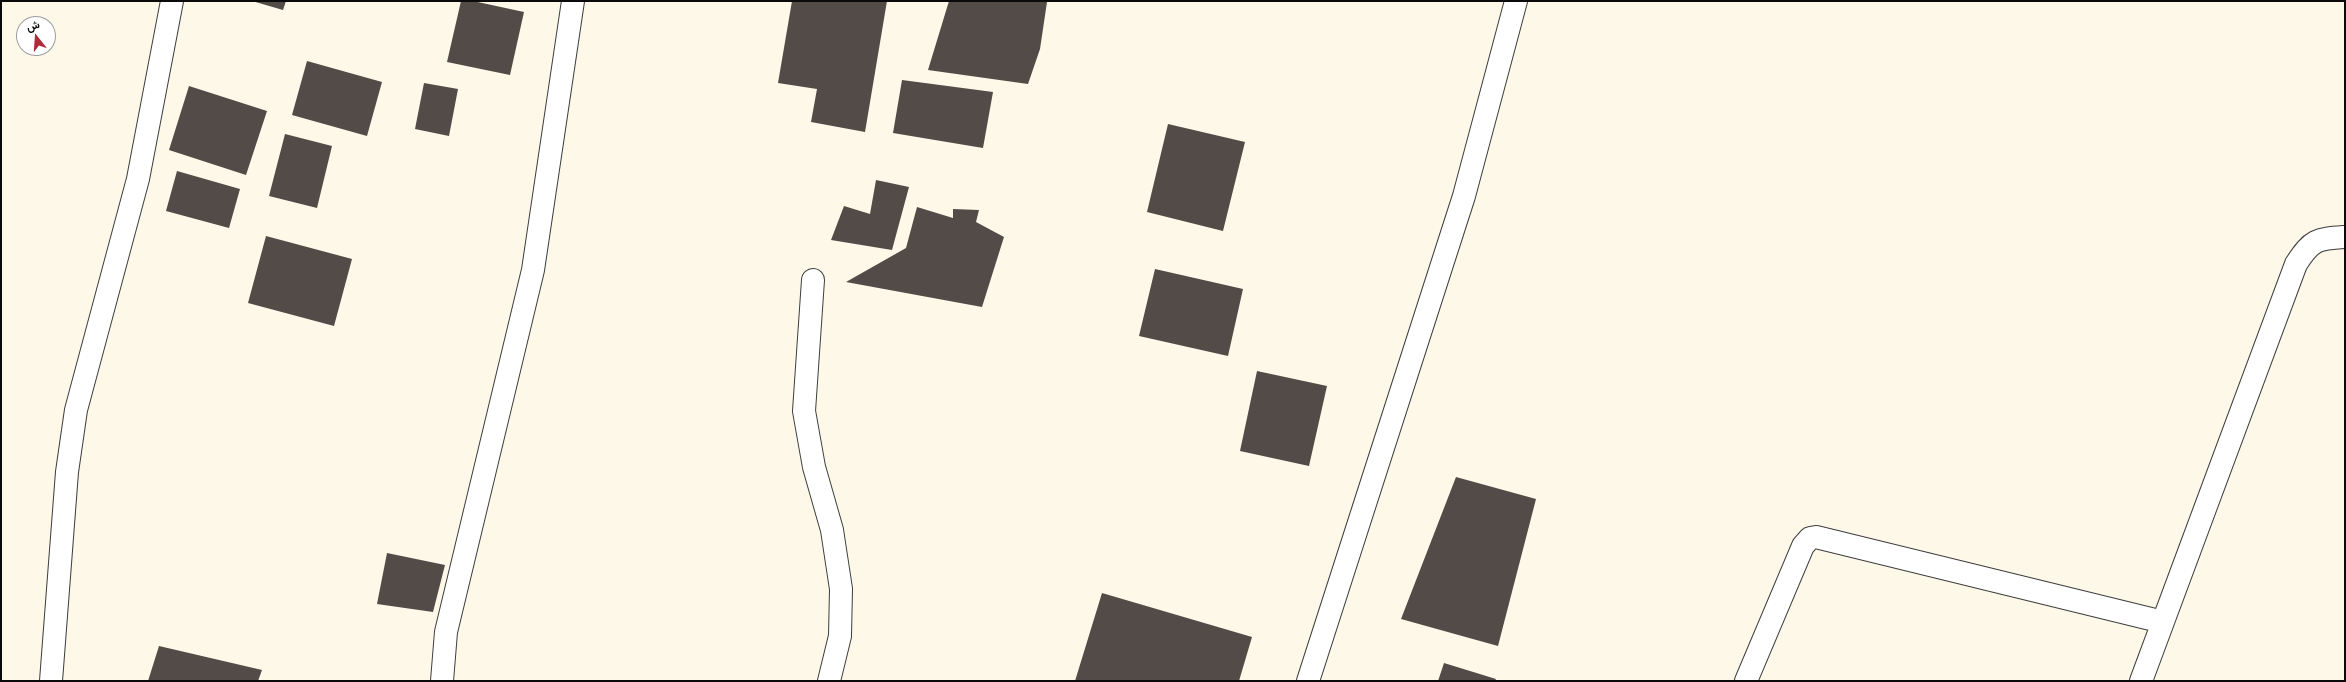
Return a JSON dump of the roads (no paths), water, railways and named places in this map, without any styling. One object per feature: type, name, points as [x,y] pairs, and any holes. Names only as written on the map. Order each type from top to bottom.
[{"type":"street","points":[[50,681],[67,472],[76,410],[138,179],[172,1]]},
{"type":"street","points":[[442,681],[446,632],[532,270],[573,1]]},
{"type":"street","points":[[1308,681],[1464,196],[1516,1]]},
{"type":"street","points":[[2141,681],[2296,264],[2308,246],[2322,239],[2345,237]]},
{"type":"street","points":[[813,280],[804,411],[814,467],[832,530],[841,588],[840,636],[829,681]]},
{"type":"street","points":[[1746,681],[1803,546],[1810,538],[1816,536],[2163,622]]}]
